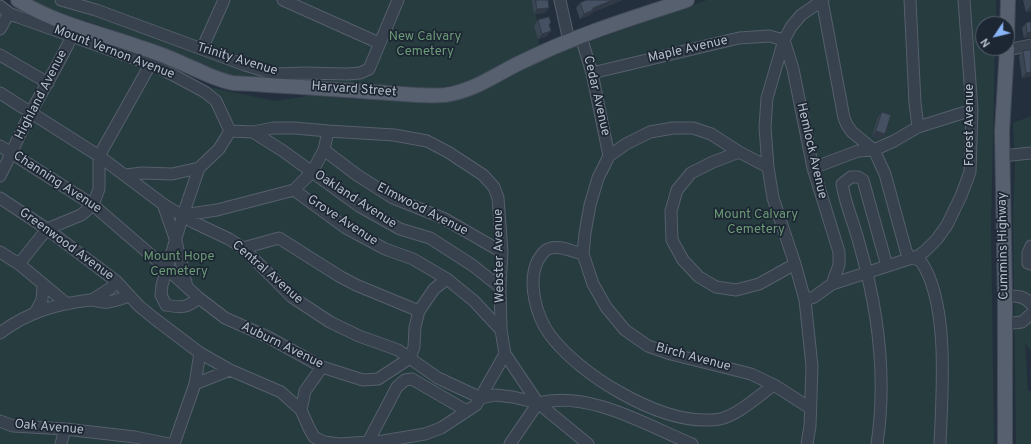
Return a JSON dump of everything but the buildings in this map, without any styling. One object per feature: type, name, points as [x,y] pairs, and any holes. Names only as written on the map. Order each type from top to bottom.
[{"type":"main road","name":"Harvard Street","points":[[18,0],[33,10],[142,48],[188,66],[218,80],[233,83],[444,95],[472,88],[528,59],[575,39],[687,0]]},
{"type":"main road","name":"Cummins Highway","points":[[1008,0],[1008,16]]},
{"type":"main road","name":"Cummins Highway","points":[[1005,444],[1005,296],[1002,126],[1006,56]]},
{"type":"street","name":"Trinity Avenue","points":[[61,0],[96,10],[275,74],[347,74],[360,73],[369,68],[398,0]]},
{"type":"street","points":[[202,49],[224,0]]},
{"type":"street","name":"Cedar Avenue","points":[[560,0],[575,39],[592,73],[609,156]]},
{"type":"street","points":[[807,444],[810,426],[812,366],[805,300],[795,264],[773,198],[768,167],[765,127],[767,98],[784,40],[801,15],[822,0],[844,118],[852,132],[874,150],[885,174],[906,252],[910,258],[920,260],[925,266],[933,284],[941,325],[942,378],[940,444]]},
{"type":"street","points":[[910,0],[915,103],[918,127]]},
{"type":"street","name":"Forest Avenue","points":[[805,300],[814,297],[832,284],[925,252],[947,225],[961,196],[970,172],[972,110],[964,0]]},
{"type":"street","points":[[288,1],[379,43]]},
{"type":"street","name":"Mount Vernon Avenue","points":[[0,6],[9,13],[158,67],[205,92],[216,101],[230,131]]},
{"type":"street","points":[[0,29],[9,13]]},
{"type":"street","name":"Highland Avenue","points":[[0,176],[30,113],[48,83],[72,36]]},
{"type":"street","name":"Maple Avenue","points":[[592,73],[739,38],[769,36],[784,40]]},
{"type":"street","name":"Hemlock Avenue","points":[[784,40],[794,69],[813,168],[839,252],[839,265],[832,284]]},
{"type":"street","points":[[1015,45],[1031,45]]},
{"type":"street","points":[[0,55],[48,83]]},
{"type":"street","points":[[19,264],[47,229],[81,215],[93,205],[99,189],[99,156],[150,65]]},
{"type":"street","name":"Central Avenue","points":[[0,93],[99,156],[163,204],[193,222],[229,239],[243,248],[292,297],[311,310],[330,322],[359,336],[398,350],[438,378],[481,398]]},
{"type":"street","points":[[813,168],[858,151],[874,150],[894,141],[918,127],[972,110]]},
{"type":"street","name":"Webster Avenue","points":[[230,131],[253,132],[273,128],[295,128],[394,135],[428,141],[483,175],[494,187],[498,198],[502,252],[500,287],[502,330],[505,354],[538,403]]},
{"type":"street","name":"Birch Avenue","points":[[768,167],[739,152],[711,134],[693,128],[673,128],[650,132],[626,144],[609,156],[598,178],[590,205],[583,254],[593,284],[606,307],[625,330],[648,346],[678,356],[751,374],[774,385],[810,408]]},
{"type":"street","points":[[166,305],[162,295],[162,285],[176,241],[182,215],[199,168],[219,149],[230,131]]},
{"type":"street","points":[[294,190],[312,172],[324,150],[328,131]]},
{"type":"street","name":"Oakland Avenue","points":[[253,132],[284,151],[359,206],[400,229],[430,238],[472,265],[500,287]]},
{"type":"street","name":"Channing Avenue","points":[[0,146],[93,205],[167,269]]},
{"type":"street","name":"Elmwood Avenue","points":[[324,150],[357,175],[393,198],[443,218],[502,252]]},
{"type":"street","points":[[739,152],[713,162],[691,173],[677,190],[671,211],[672,240],[683,260],[693,272],[716,287],[736,290],[759,284],[795,264]]},
{"type":"street","points":[[1002,156],[1031,153]]},
{"type":"street","points":[[126,175],[142,173],[172,174],[199,168]]},
{"type":"street","points":[[877,444],[882,380],[878,328],[859,243],[842,184],[851,177],[858,177],[863,180],[886,266]]},
{"type":"street","name":"Grove Avenue","points":[[182,215],[217,210],[294,190],[346,228],[384,249],[413,259],[447,279],[474,300],[502,330]]},
{"type":"street","name":"Greenwood Avenue","points":[[0,198],[47,229],[116,281],[129,296]]},
{"type":"street","points":[[163,204],[176,241],[187,287]]},
{"type":"street","points":[[243,248],[279,238],[356,285],[419,311]]},
{"type":"street","points":[[1031,246],[1028,253],[1028,263],[1031,264]]},
{"type":"street","points":[[583,254],[558,248],[548,249],[542,254],[535,267],[533,285],[537,309],[550,334],[571,358],[595,378],[625,396],[663,412],[695,420],[720,420],[734,413],[774,385]]},
{"type":"street","points":[[0,252],[19,264],[42,285],[67,304]]},
{"type":"street","name":"Auburn Avenue","points":[[167,269],[199,298],[225,318],[268,337],[322,367],[363,380],[378,378],[410,358]]},
{"type":"street","points":[[410,358],[414,347],[419,311],[434,289],[447,279]]},
{"type":"street","points":[[92,300],[111,288],[116,281]]},
{"type":"street","points":[[36,311],[42,300],[42,285]]},
{"type":"street","points":[[0,333],[10,325],[36,311],[92,300],[108,302],[129,296],[155,319],[200,353],[230,370],[281,392],[301,410],[314,437],[324,442],[340,444],[369,443],[396,439],[425,434],[441,428],[476,404],[481,398],[485,388],[505,354]]},
{"type":"street","points":[[1005,296],[1021,296],[1026,298],[1031,304]]},
{"type":"street","points":[[166,305],[179,308],[191,304],[199,298]]},
{"type":"street","points":[[155,319],[166,305]]},
{"type":"street","points":[[1004,324],[1022,322],[1031,314]]},
{"type":"street","points":[[174,444],[195,384],[200,353]]},
{"type":"street","points":[[301,410],[305,391],[322,367]]},
{"type":"street","points":[[195,384],[230,370]]},
{"type":"street","points":[[369,443],[397,387],[405,380],[412,379],[467,411]]},
{"type":"street","points":[[481,398],[495,395],[513,397],[538,403],[588,444]]},
{"type":"street","points":[[510,444],[538,403],[551,400],[584,402],[604,407],[686,443]]},
{"type":"street","name":"Oak Avenue","points":[[0,421],[13,426],[65,429],[135,437],[169,444]]},
{"type":"street","points":[[61,444],[65,429]]},
{"type":"green space","points":[[0,0],[2,0],[9,7],[43,21],[173,68],[209,87],[275,101],[315,95],[349,99],[418,100],[445,100],[466,97],[498,83],[517,71],[575,47],[707,0],[996,0],[996,16],[975,16],[975,56],[995,56],[991,226],[994,444],[0,444]]},
{"type":"green space","name":"New Calvary Cemetery","points":[[34,0],[535,0],[539,47],[465,83],[428,89],[247,78],[214,73],[179,55],[114,30],[50,10]]},
{"type":"green space","points":[[1031,116],[1031,351],[1025,343],[1028,391],[1031,391],[1031,444],[1016,444],[1013,217],[1015,168],[1013,123]]},
{"type":"park label","name":"Mount Calvary Cemetery","points":[[756,222]]},
{"type":"park label","name":"Mount Hope Cemetery","points":[[179,264]]}]
